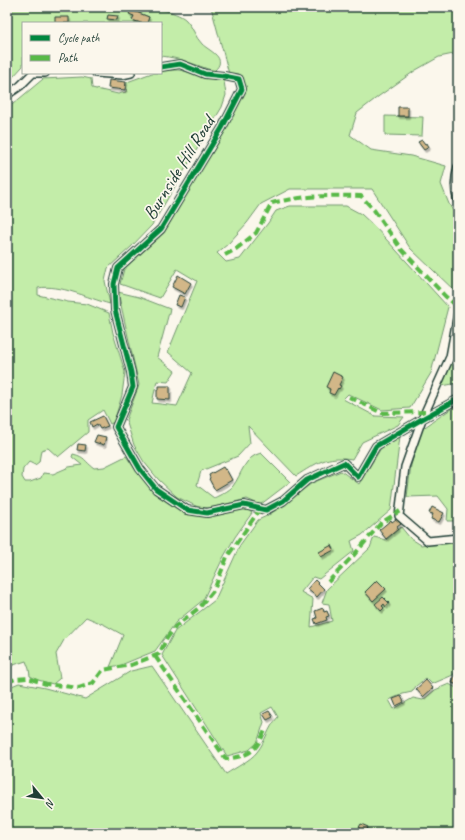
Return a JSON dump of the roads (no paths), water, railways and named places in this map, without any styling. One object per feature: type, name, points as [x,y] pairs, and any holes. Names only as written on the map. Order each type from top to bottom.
[{"type":"street","name":"Burnside Hill Road","points":[[162,67],[180,64],[205,74],[239,79],[242,89],[222,128],[161,229],[118,268],[115,278],[115,310],[131,372],[133,387],[116,428],[140,469],[156,489],[187,510],[207,513],[244,505],[266,510],[283,501],[307,480],[344,463],[358,477],[376,446],[422,418],[458,399]]},
{"type":"street","points":[[7,96],[32,74]]},
{"type":"street","points":[[109,74],[126,74]]},
{"type":"street","points":[[458,168],[456,195],[458,201]]},
{"type":"street","points":[[458,314],[450,357],[422,418],[405,467],[399,516],[428,541],[458,538]]}]
